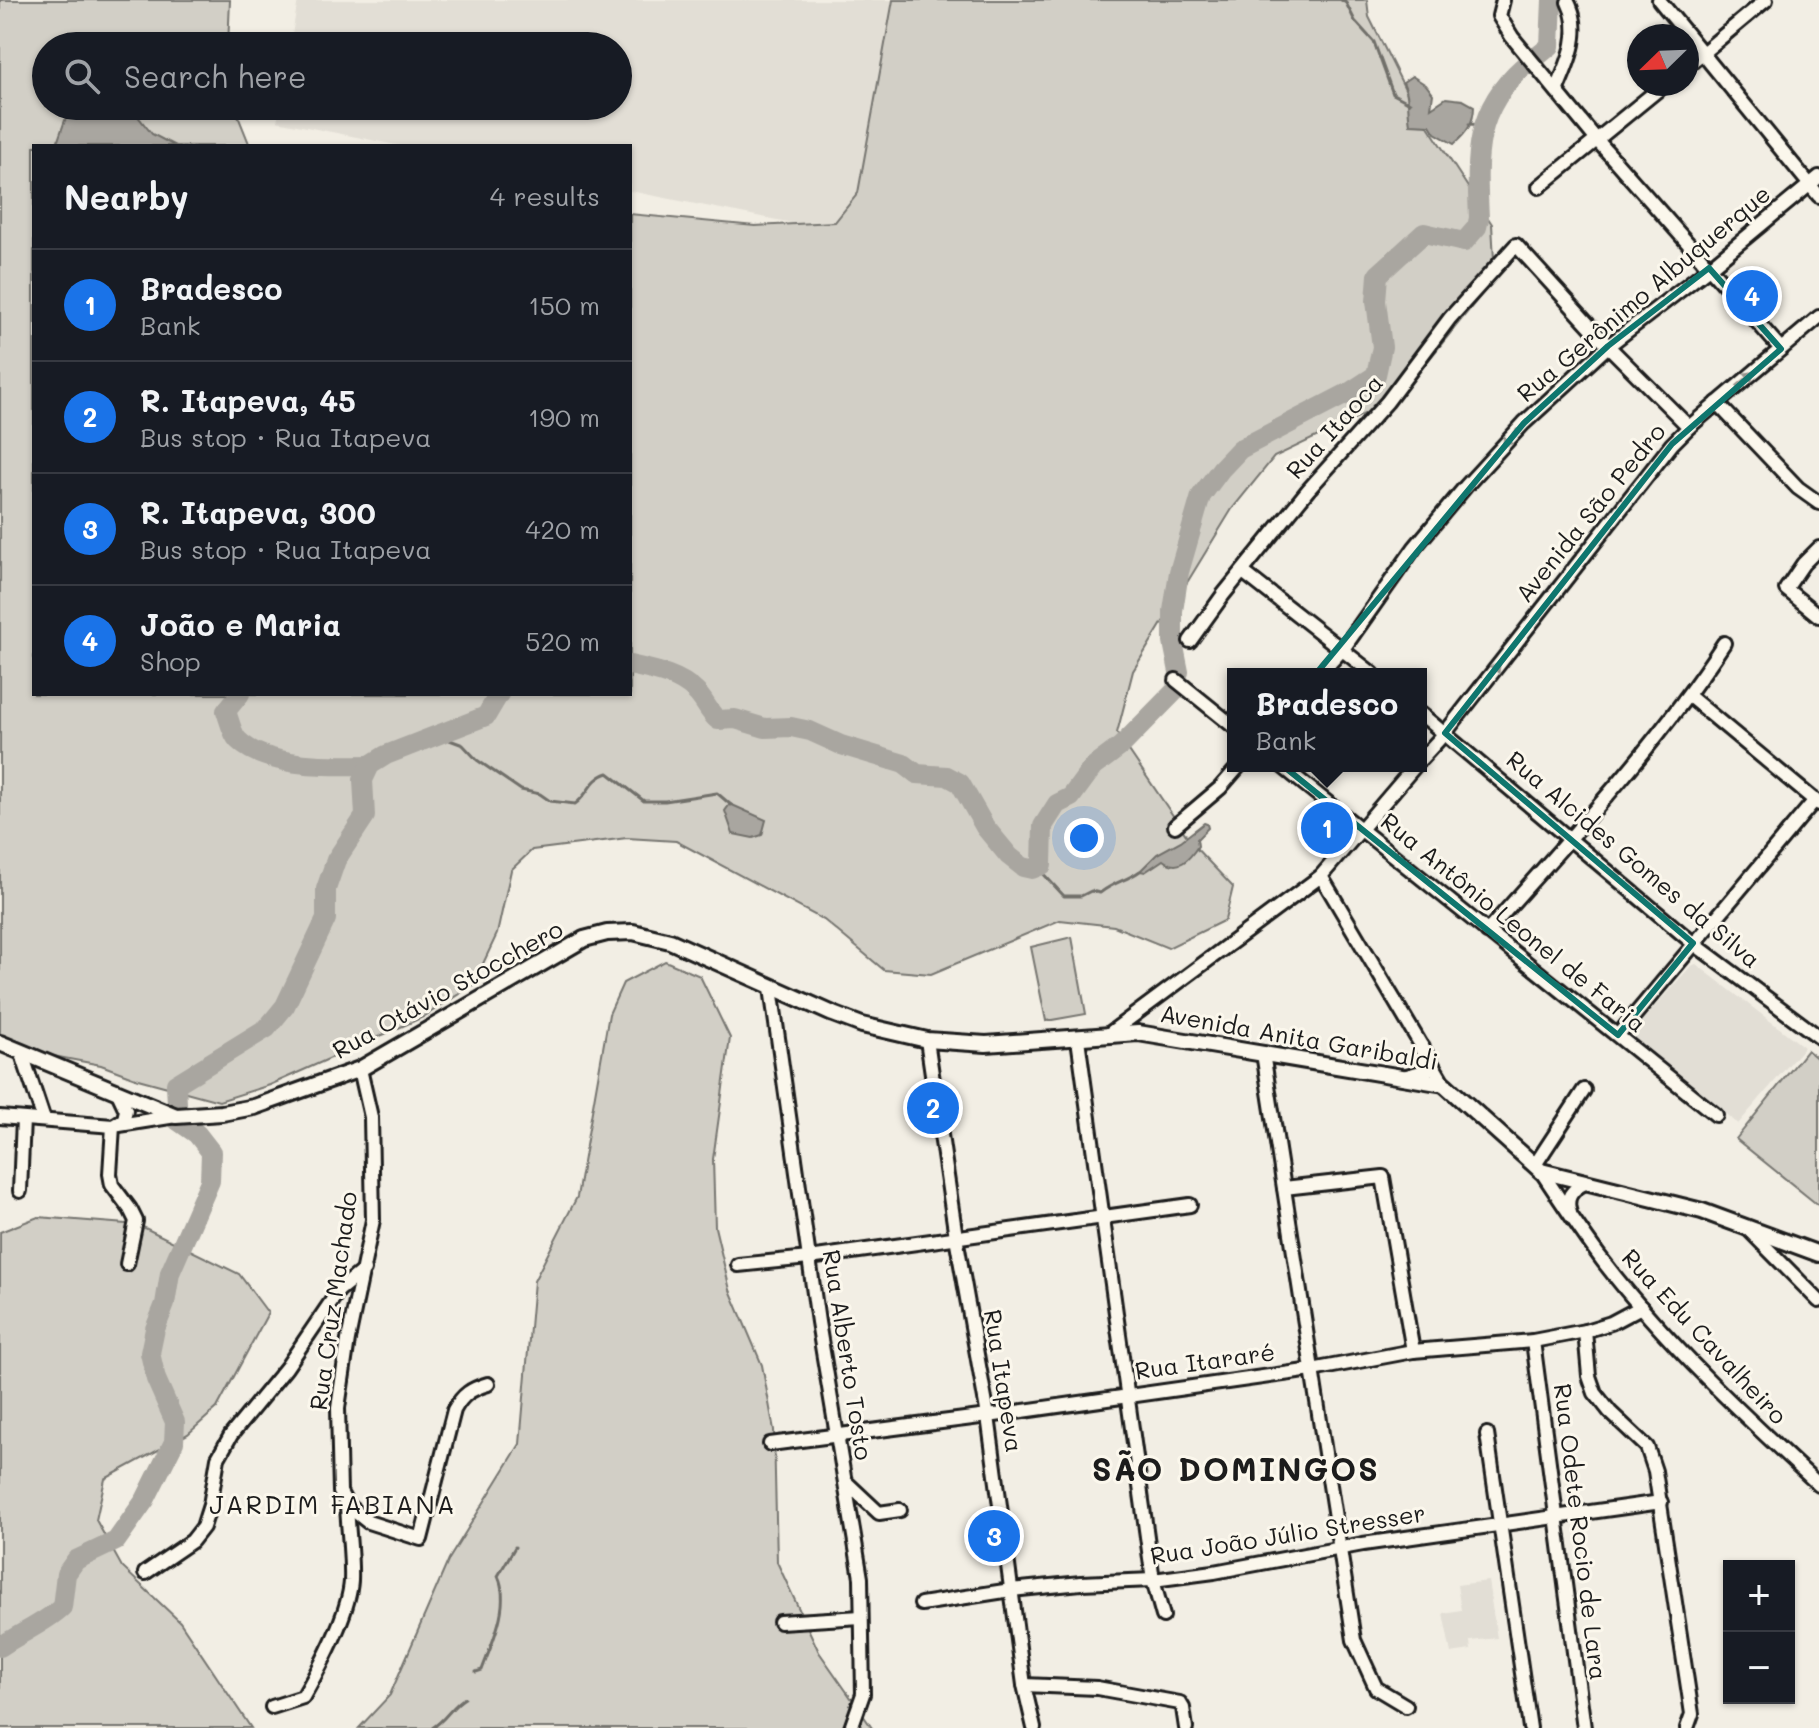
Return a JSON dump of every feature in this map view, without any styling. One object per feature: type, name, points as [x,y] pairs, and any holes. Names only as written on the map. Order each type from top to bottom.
[{"type":"main road","name":"Rua Otávio Stocchero","points":[[176,1116],[254,1107],[360,1069],[544,960],[584,939],[607,933],[633,932],[670,941],[771,988],[862,1025],[927,1040],[986,1044],[1078,1039],[1110,1033]]},
{"type":"main road","name":"Avenida Anita Garibaldi","points":[[1110,1033],[1154,1035],[1444,1084],[1538,1168],[1585,1183],[1702,1211],[1819,1254]]},
{"type":"main road","points":[[0,1043],[119,1095],[144,1100],[176,1116]]},
{"type":"main road","points":[[1398,1077],[1425,1072],[1422,1048]]},
{"type":"street","points":[[1503,0],[1499,16],[1512,37],[1596,139],[1781,349]]},
{"type":"street","points":[[1659,0],[1702,54],[1814,181],[1819,196]]},
{"type":"street","points":[[1699,56],[1766,0]]},
{"type":"street","points":[[1557,89],[1575,36],[1576,16],[1568,2]]},
{"type":"street","points":[[1539,187],[1650,96]]},
{"type":"street","name":"Rua Gerônimo Albuquerque","points":[[1326,668],[1343,649],[1415,547],[1524,423],[1608,346],[1814,181]]},
{"type":"street","name":"Rua Itaoca","points":[[1190,641],[1308,490],[1407,379],[1450,318],[1516,245],[1608,346]]},
{"type":"street","name":"Avenida São Pedro","points":[[1427,752],[1689,427],[1819,317]]},
{"type":"street","points":[[1608,346],[1689,427]]},
{"type":"street","points":[[1717,403],[1798,488],[1819,503]]},
{"type":"street","points":[[1819,548],[1795,573],[1786,589],[1819,616]]},
{"type":"street","points":[[1243,572],[1366,668]]},
{"type":"street","points":[[1487,932],[1689,696],[1724,643]]},
{"type":"street","points":[[1176,680],[1227,721]]},
{"type":"street","points":[[1618,1035],[1693,943],[1817,802],[1689,696]]},
{"type":"street","name":"Rua Alcides Gomes da Silva","points":[[1427,719],[1693,943],[1819,1037]]},
{"type":"street","points":[[1175,826],[1220,788],[1234,772]]},
{"type":"street","name":"Rua Antônio Leonel de Faria","points":[[1289,772],[1716,1115]]},
{"type":"street","points":[[1110,1033],[1321,876],[1410,772]]},
{"type":"street","points":[[1321,876],[1444,1084]]},
{"type":"street","name":"Rua Alberto Tosto","points":[[771,988],[809,1258],[861,1578],[863,1694],[851,1728]]},
{"type":"street","points":[[1143,1008],[1141,1022],[1154,1035]]},
{"type":"street","points":[[1078,1039],[1153,1580],[1163,1616]]},
{"type":"street","name":"Rua Itapeva","points":[[927,1040],[956,1237],[988,1416],[1024,1685],[1034,1728]]},
{"type":"street","points":[[1263,1053],[1354,1640],[1376,1688],[1406,1706]]},
{"type":"street","points":[[22,1054],[44,1120]]},
{"type":"street","name":"Rua Cruz Machado","points":[[272,1707],[303,1697],[321,1667],[351,1584],[347,1505],[340,1492],[338,1476],[338,1408],[348,1340],[373,1220],[374,1156],[370,1105],[360,1069]]},
{"type":"street","points":[[1538,1168],[1584,1090]]},
{"type":"street","points":[[113,1126],[124,1119],[126,1110],[119,1095]]},
{"type":"street","points":[[0,1117],[113,1126],[176,1116]]},
{"type":"street","points":[[20,1191],[23,1119]]},
{"type":"street","points":[[113,1126],[112,1185],[136,1221],[127,1264]]},
{"type":"street","name":"Rua Edu Cavalheiro","points":[[1538,1168],[1603,1261],[1641,1307],[1708,1379],[1819,1485]]},
{"type":"street","points":[[1284,1188],[1383,1177],[1413,1351]]},
{"type":"street","points":[[1571,1216],[1569,1196],[1585,1183]]},
{"type":"street","points":[[738,1265],[809,1258],[1190,1205]]},
{"type":"street","points":[[1747,1228],[1819,1301]]},
{"type":"street","points":[[1788,1271],[1788,1255],[1800,1249]]},
{"type":"street","points":[[145,1573],[192,1541],[203,1527],[218,1458],[231,1435],[286,1368],[339,1290],[364,1270]]},
{"type":"street","name":"Rua Itararé","points":[[770,1444],[1312,1370],[1413,1351],[1533,1341],[1611,1323],[1641,1307]]},
{"type":"street","points":[[1585,1331],[1589,1376],[1595,1393],[1647,1447],[1661,1502],[1692,1714],[1687,1728]]},
{"type":"street","name":"Rua Odete Rocio de Lara","points":[[1533,1341],[1584,1728]]},
{"type":"street","points":[[347,1505],[368,1522],[421,1539],[454,1410],[462,1396],[488,1384]]},
{"type":"street","points":[[1487,1434],[1530,1728]]},
{"type":"street","points":[[846,1482],[879,1513],[900,1510]]},
{"type":"street","name":"Rua João Júlio Stresser","points":[[921,1604],[1011,1590],[1153,1580],[1661,1502]]},
{"type":"street","points":[[780,1622],[861,1617]]},
{"type":"street","points":[[1024,1685],[1097,1688],[1180,1703],[1186,1728]]},
{"type":"highlighted area","points":[[1709,268],[1781,349],[1672,444],[1445,733],[1693,943],[1618,1035],[1257,745],[1524,423],[1608,346]]},
{"type":"shaded area","points":[[0,0],[230,0],[229,32],[32,32],[32,120],[240,120],[249,144],[32,144],[32,696],[632,696],[632,214],[755,226],[835,222],[858,193],[893,0],[1367,0],[1369,17],[1409,97],[1492,224],[1495,278],[1398,398],[1274,457],[1232,509],[1133,671],[1117,733],[1193,845],[1233,887],[1225,920],[1168,948],[1114,926],[1060,920],[931,974],[884,970],[824,920],[676,841],[627,838],[532,850],[511,870],[497,934],[473,985],[423,1017],[270,1085],[219,1101],[138,1079],[101,1065],[0,1046]]},
{"type":"shaded area","points":[[298,0],[916,0],[878,240],[632,191],[632,144],[391,144],[277,121],[632,120],[632,32],[292,32]]},
{"type":"shaded area","points":[[1412,76],[1433,94],[1431,108],[1446,98],[1463,100],[1474,106],[1468,128],[1454,144],[1435,133],[1430,125],[1410,124],[1408,97],[1403,82]]},
{"type":"shaded area","points":[[65,120],[141,120],[152,134],[171,144],[57,144]]},
{"type":"shaded area","points":[[730,804],[766,820],[762,835],[753,838],[733,834],[725,811]]},
{"type":"shaded area","points":[[1204,823],[1208,828],[1197,839],[1198,846],[1183,863],[1174,865],[1163,860],[1145,872],[1140,871],[1157,854]]},
{"type":"shaded area","points":[[1072,937],[1086,1014],[1046,1021],[1031,947]]},
{"type":"shaded area","points":[[665,961],[700,976],[730,1038],[713,1159],[715,1227],[730,1290],[762,1365],[774,1430],[777,1562],[819,1652],[872,1728],[359,1728],[390,1695],[449,1559],[520,1444],[534,1281],[577,1197],[609,1014],[623,983]]},
{"type":"shaded area","points":[[1696,964],[1804,1047],[1738,1124],[1629,1035]]},
{"type":"shaded area","points":[[1807,1050],[1819,1060],[1819,1206],[1736,1139]]},
{"type":"shaded area","points":[[38,1217],[139,1225],[239,1274],[268,1313],[217,1408],[188,1434],[105,1479],[96,1520],[122,1567],[180,1622],[251,1728],[0,1728],[0,1232]]},
{"type":"shaded area","points":[[1488,1581],[1497,1638],[1470,1641],[1471,1650],[1451,1653],[1443,1613],[1461,1610],[1457,1585]]},
{"type":"waterway","points":[[1341,0],[1374,42],[1393,94],[1410,103]]},
{"type":"waterway","points":[[1539,55],[1550,46],[1552,0]]},
{"type":"waterway","points":[[1179,672],[1173,642],[1173,611],[1179,572],[1201,496],[1240,449],[1350,392],[1376,375],[1382,347],[1376,301],[1378,275],[1424,233],[1464,242],[1477,227],[1479,154],[1487,117],[1495,100],[1524,66]]},
{"type":"waterway","points":[[1469,124],[1482,125]]},
{"type":"waterway","points":[[632,666],[681,680],[718,720],[735,719],[765,728],[791,727],[810,731],[841,745],[904,764],[917,774],[947,776],[960,783],[985,827],[1009,856],[1023,867],[1032,869],[1042,865],[1043,826],[1057,804],[1071,797],[1093,767],[1121,746],[1178,688]]},
{"type":"waterway","points":[[238,696],[226,711],[236,737],[250,749],[265,756],[301,763],[370,765]]},
{"type":"waterway","points":[[177,1104],[176,1084],[267,1028],[285,1006],[326,919],[326,889],[336,860],[365,816],[363,780],[370,765],[386,755],[486,716],[498,696]]},
{"type":"waterway","points":[[439,736],[463,745],[477,760],[521,790],[540,794],[550,801],[575,804],[602,775],[608,773],[644,801],[717,793],[731,805]]},
{"type":"waterway","points":[[1037,867],[1064,896],[1081,896],[1091,891],[1100,893],[1140,871]]},
{"type":"waterway","points":[[0,1647],[62,1607],[66,1574],[76,1560],[116,1541],[145,1500],[174,1442],[175,1422],[156,1379],[150,1353],[165,1304],[170,1273],[210,1181],[211,1152],[197,1134],[177,1120]]},
{"type":"waterway","points":[[476,1672],[482,1670],[499,1623],[502,1599],[498,1576],[515,1547]]},
{"type":"waterway","points":[[432,1728],[465,1698]]},
{"type":"place","name":"João e Maria","points":[[1752,296]]},
{"type":"place","name":"Bradesco","points":[[1327,828]]},
{"type":"place","name":"R. Itapeva, 45","points":[[933,1108]]},
{"type":"place","name":"R. Itapeva, 300","points":[[994,1536]]},
{"type":"district","name":"SÃO DOMINGOS","points":[[1236,1470]]},
{"type":"district","name":"JARDIM FABIANA","points":[[333,1505]]}]
